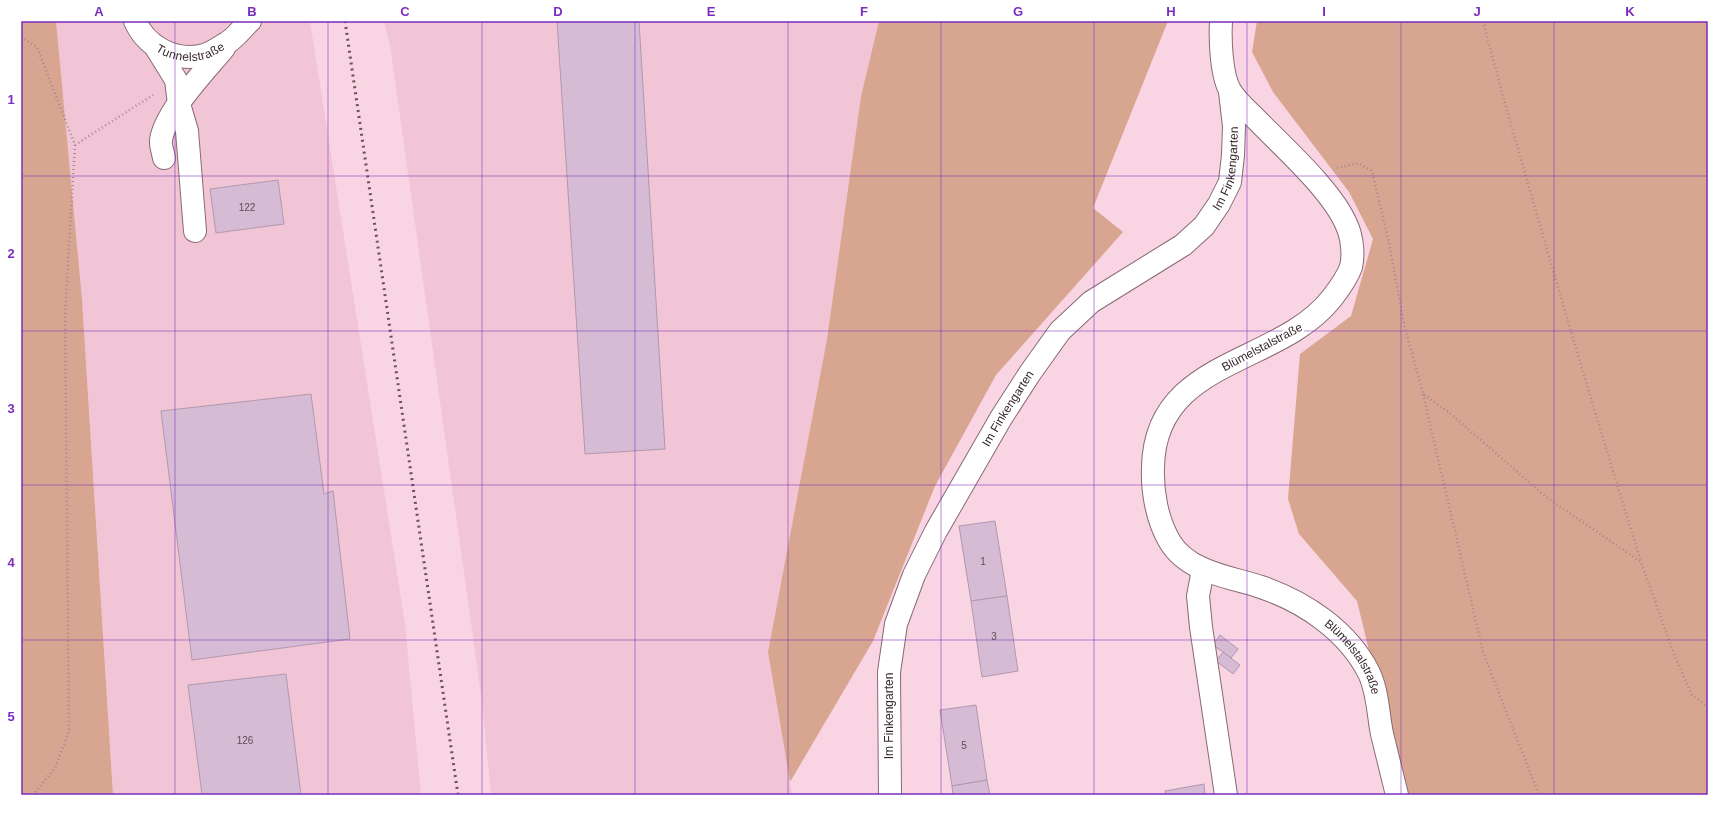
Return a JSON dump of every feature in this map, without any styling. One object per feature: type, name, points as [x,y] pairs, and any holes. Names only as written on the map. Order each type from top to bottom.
[{"type":"street","name":"Tunnelstraße","points":[[135,21],[139,30],[155,46],[172,55],[201,56],[227,44],[250,21]]},
{"type":"street","name":"Blümelstalstraße","points":[[1221,21],[1220,40],[1223,66],[1230,92],[1311,176],[1334,203],[1348,226],[1352,246],[1351,266],[1340,288],[1322,311],[1299,329],[1197,382],[1177,399],[1161,423],[1153,450],[1155,501],[1171,544],[1187,560],[1203,570],[1262,588],[1288,598],[1316,614],[1337,630],[1356,651],[1370,675],[1397,795]]},
{"type":"street","points":[[164,158],[161,141],[166,124],[179,104],[227,44]]},
{"type":"street","points":[[155,46],[176,80],[179,104],[187,131],[195,231]]},
{"type":"street","name":"Im Finkengarten","points":[[890,795],[889,672],[896,624],[914,575],[936,531],[1001,418],[1030,373],[1060,331],[1091,302],[1183,245],[1204,226],[1219,204],[1230,182],[1234,155],[1234,126],[1230,92]]},
{"type":"street","points":[[1203,570],[1198,596],[1201,627],[1226,795]]},
{"type":"path","points":[[1483,21],[1498,81],[1566,318],[1641,562],[1674,654],[1692,695],[1708,707]]},
{"type":"path","points":[[21,37],[37,47],[75,146],[65,315],[70,731],[56,768],[33,795]]},
{"type":"path","points":[[75,146],[176,80]]},
{"type":"path","points":[[1311,176],[1358,163],[1372,171],[1389,243],[1404,324],[1423,394],[1483,652],[1539,795]]},
{"type":"path","points":[[1423,394],[1451,414],[1546,497],[1641,562]]},
{"type":"shaded area","points":[[21,21],[56,21],[82,299],[113,795],[21,795]]},
{"type":"shaded area","points":[[56,21],[310,21],[405,624],[421,795],[113,795],[82,299]]},
{"type":"shaded area","points":[[384,21],[879,21],[861,96],[827,339],[768,652],[792,795],[491,795],[482,701],[390,45]]},
{"type":"shaded area","points":[[879,21],[1168,21],[1093,208],[1123,232],[996,375],[935,486],[873,641],[790,782],[768,652],[827,339],[861,96]]},
{"type":"shaded area","points":[[1257,21],[1708,21],[1708,795],[1404,795],[1357,601],[1299,534],[1288,499],[1300,354],[1351,316],[1373,239],[1349,192],[1273,92],[1252,52]]},
{"type":"building","points":[[557,21],[639,21],[665,449],[585,454]]},
{"type":"building","points":[[278,180],[284,224],[216,233],[210,189]]},
{"type":"building","points":[[311,394],[324,494],[333,491],[350,639],[192,660],[161,411]]},
{"type":"building","points":[[995,521],[1007,596],[971,601],[959,526]]},
{"type":"building","points":[[1007,596],[1018,671],[982,677],[971,601]]},
{"type":"building","points":[[1220,635],[1238,649],[1231,658],[1213,645]]},
{"type":"building","points":[[1223,652],[1240,665],[1233,674],[1216,661]]},
{"type":"building","points":[[286,674],[301,795],[202,795],[188,685]]},
{"type":"building","points":[[976,705],[987,780],[952,786],[940,710]]},
{"type":"building","points":[[987,780],[990,795],[953,795],[952,786]]},
{"type":"building","points":[[1204,784],[1205,795],[1166,795],[1165,791]]},
{"type":"railway","points":[[345,21],[458,795]]}]
